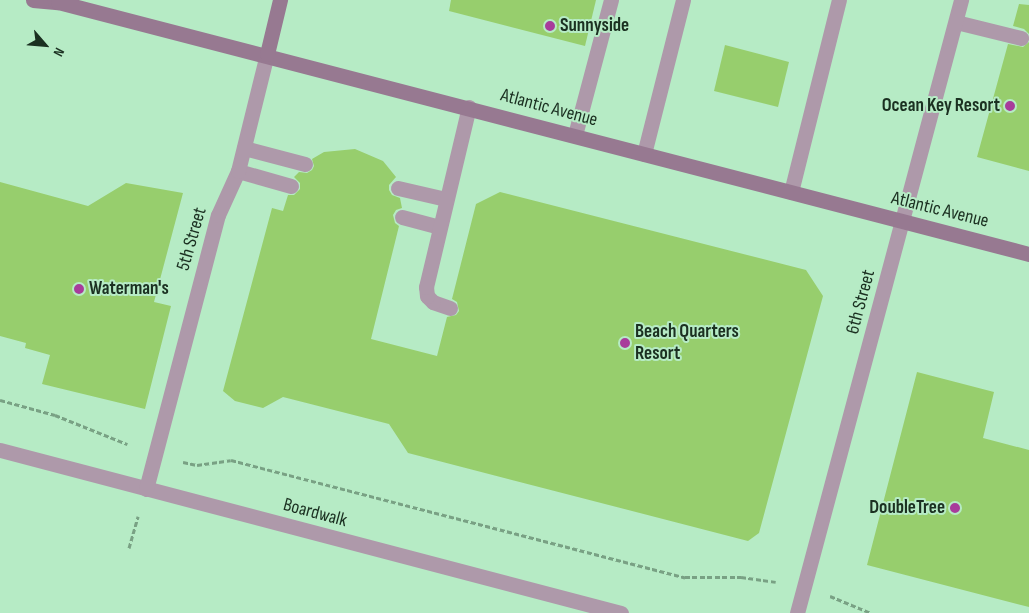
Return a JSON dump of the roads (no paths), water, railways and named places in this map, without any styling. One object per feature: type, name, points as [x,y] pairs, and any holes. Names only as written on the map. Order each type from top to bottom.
[{"type":"main road","name":"Atlantic Avenue","points":[[33,0],[56,1],[267,54],[1029,254]]},
{"type":"main road","name":"5th Street","points":[[267,54],[280,0]]},
{"type":"street","points":[[575,135],[611,0]]},
{"type":"street","points":[[644,154],[683,0]]},
{"type":"street","points":[[791,192],[840,0]]},
{"type":"street","name":"6th Street","points":[[797,613],[904,222],[961,0]]},
{"type":"street","points":[[956,22],[1021,38]]},
{"type":"street","name":"5th Street","points":[[146,490],[218,215],[238,171],[267,54]]},
{"type":"street","points":[[450,308],[433,302],[427,296],[426,288],[469,107]]},
{"type":"street","points":[[244,148],[306,164]]},
{"type":"street","points":[[238,171],[292,186]]},
{"type":"street","points":[[398,188],[446,199]]},
{"type":"street","points":[[402,216],[440,227]]},
{"type":"street","name":"Boardwalk","points":[[0,450],[146,490],[621,613]]},
{"type":"place","name":"Sunnyside","points":[[550,26]]},
{"type":"place","name":"Ocean Key Resort","points":[[1010,106]]},
{"type":"place","name":"Waterman's","points":[[79,289]]},
{"type":"place","name":"Beach Quarters Resort","points":[[625,343]]},
{"type":"place","name":"DoubleTree","points":[[955,508]]}]
